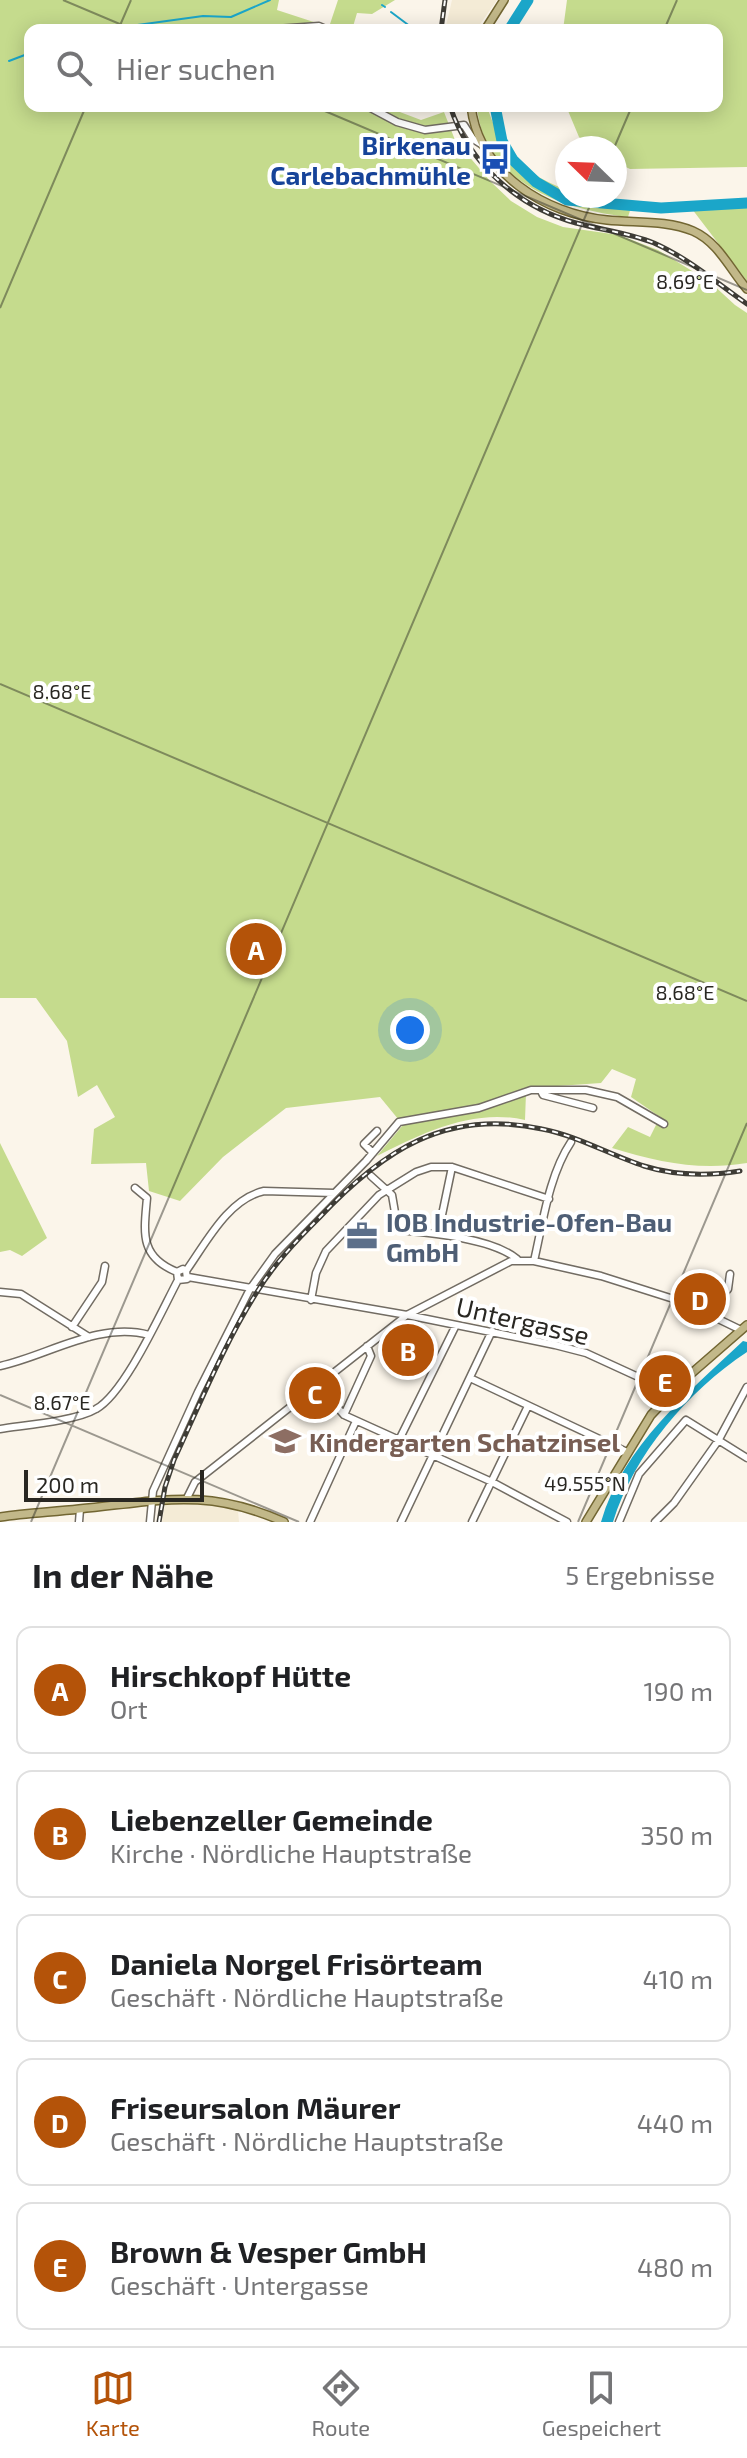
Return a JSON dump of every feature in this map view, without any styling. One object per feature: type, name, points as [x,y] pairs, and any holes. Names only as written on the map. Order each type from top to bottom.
[{"type":"main road","points":[[489,24],[504,0]]},
{"type":"main road","points":[[472,112],[484,146],[496,164],[516,183],[547,204],[606,220],[678,226],[696,233],[713,245],[747,289]]},
{"type":"main road","points":[[586,1522],[651,1415],[671,1392],[745,1330]]},
{"type":"main road","points":[[0,1517],[9,1519],[187,1498],[226,1502],[258,1510],[284,1522]]},
{"type":"street","points":[[378,112],[397,122],[425,130],[464,125],[473,139],[484,146]]},
{"type":"street","points":[[150,1522],[151,1501],[198,1392],[250,1289],[275,1254],[399,1122],[466,1111],[531,1090],[586,1090],[617,1097],[664,1124]]},
{"type":"street","points":[[541,1091],[543,1095],[593,1108]]},
{"type":"street","points":[[373,1153],[364,1144],[377,1131]]},
{"type":"street","points":[[534,1261],[560,1163],[571,1142]]},
{"type":"street","points":[[311,1300],[316,1273],[326,1251],[386,1190],[416,1172],[431,1167],[452,1167],[549,1199]]},
{"type":"street","points":[[438,1234],[452,1167]]},
{"type":"street","points":[[371,1176],[392,1195],[398,1230],[469,1240],[510,1253],[517,1259]]},
{"type":"street","points":[[0,1429],[84,1415],[98,1409],[121,1385],[177,1276],[153,1258],[146,1243],[147,1198],[135,1188]]},
{"type":"street","points":[[187,1274],[222,1221],[254,1194],[294,1191],[334,1193]]},
{"type":"street","points":[[187,1498],[195,1482],[407,1315],[517,1259],[578,1269],[683,1302],[745,1330]]},
{"type":"street","points":[[72,1327],[102,1282],[105,1266]]},
{"type":"street","name":"Untergasse","points":[[177,1276],[179,1270],[250,1289],[492,1331],[586,1353],[671,1392]]},
{"type":"street","points":[[715,1318],[717,1302],[728,1289],[730,1274]]},
{"type":"street","points":[[0,1292],[21,1294],[89,1337]]},
{"type":"street","points":[[399,1440],[456,1325]]},
{"type":"street","points":[[401,1522],[492,1331]]},
{"type":"street","points":[[0,1366],[89,1337],[149,1335]]},
{"type":"street","points":[[344,1415],[371,1356],[367,1346]]},
{"type":"street","points":[[470,1378],[627,1452]]},
{"type":"street","points":[[318,1385],[344,1415],[492,1482],[567,1522]]},
{"type":"street","points":[[655,1522],[674,1503],[718,1441],[747,1387]]},
{"type":"street","points":[[472,1522],[528,1406]]},
{"type":"street","points":[[619,1522],[639,1474],[686,1420],[747,1458]]},
{"type":"street","points":[[310,1522],[356,1421]]},
{"type":"street","points":[[79,1522],[80,1509]]},
{"type":"shaded area","points":[[452,0],[497,0],[480,24],[446,24]]},
{"type":"shaded area","points":[[212,1503],[238,1511],[239,1522],[162,1522],[165,1504]]},
{"type":"green space","points":[[0,0],[279,0],[277,10],[320,24],[24,24],[24,112],[400,112],[421,120],[444,112],[455,140],[511,201],[537,217],[563,227],[619,235],[658,250],[710,282],[747,313],[747,1163],[712,1166],[679,1164],[612,1148],[628,1127],[650,1137],[660,1117],[631,1097],[636,1079],[612,1069],[601,1083],[558,1086],[526,1093],[525,1120],[486,1117],[467,1120],[430,1131],[377,1156],[403,1125],[380,1097],[286,1108],[223,1157],[180,1201],[149,1191],[146,1163],[91,1164],[94,1129],[115,1117],[97,1085],[78,1097],[67,1041],[36,998],[0,998]]},
{"type":"green space","points":[[338,0],[395,0],[372,14],[357,13],[354,24],[330,24]]},
{"type":"green space","points":[[567,0],[747,0],[747,167],[630,169],[627,168],[627,136],[579,136],[569,112],[723,112],[723,24],[564,24]]},
{"type":"green space","points":[[478,112],[489,112],[507,148],[526,168],[555,185],[555,200],[510,173],[494,154],[483,132]]},
{"type":"green space","points":[[747,201],[747,281],[692,209]]},
{"type":"green space","points":[[627,203],[632,204],[628,217],[582,208],[627,208]]},
{"type":"green space","points":[[0,1143],[47,1238],[22,1256],[10,1250],[0,1252]]},
{"type":"water","points":[[743,1341],[747,1342],[747,1352],[704,1385],[684,1405],[634,1472],[613,1522],[601,1522],[611,1495],[641,1445],[680,1401]]},
{"type":"waterway","points":[[145,24],[203,16],[231,17],[270,0]]},
{"type":"waterway","points":[[513,24],[528,0]]},
{"type":"waterway","points":[[391,12],[407,24]]},
{"type":"waterway","points":[[9,61],[24,55]]},
{"type":"waterway","points":[[496,112],[502,141],[513,160],[536,182],[567,200],[661,208],[747,203]]},
{"type":"railway","points":[[442,24],[445,0]]},
{"type":"railway","points":[[452,112],[458,127],[483,164],[516,194],[555,216],[625,234],[667,249],[747,304]]},
{"type":"railway","points":[[159,1522],[174,1460],[223,1353],[257,1292],[278,1262],[310,1227],[343,1194],[392,1155],[418,1140],[446,1130],[507,1124],[555,1132],[631,1162],[668,1172],[716,1174],[740,1171]]},
{"type":"place","name":"Birkenau Carlebachmühle","points":[[495,159]]},
{"type":"place","name":"Hirschkopf Hütte","points":[[256,949]]},
{"type":"place","name":"IOB Industrie-Ofen-Bau GmbH","points":[[362,1236]]},
{"type":"place","name":"Friseursalon Mäurer","points":[[700,1299]]},
{"type":"place","name":"Liebenzeller Gemeinde","points":[[408,1350]]},
{"type":"place","name":"Brown & Vesper GmbH","points":[[665,1381]]},
{"type":"place","name":"Daniela Norgel Frisörteam","points":[[315,1393]]},
{"type":"place","name":"Kindergarten Schatzinsel","points":[[285,1441]]}]
